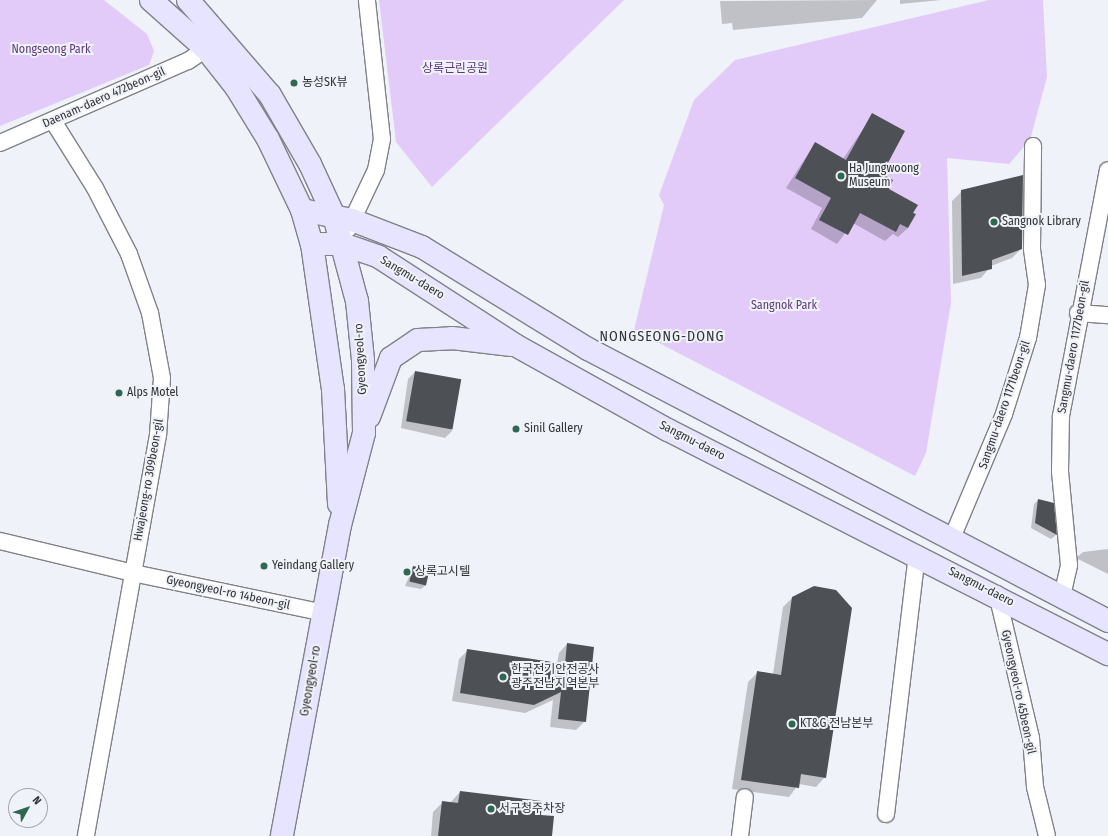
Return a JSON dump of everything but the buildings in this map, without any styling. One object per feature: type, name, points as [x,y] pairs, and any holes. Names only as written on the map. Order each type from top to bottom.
[{"type":"street","points":[[134,0],[206,49]]},
{"type":"street","points":[[151,0],[206,49],[268,139],[302,210],[312,244]]},
{"type":"street","points":[[188,0],[270,95],[343,218]]},
{"type":"street","points":[[343,218],[376,170],[382,139],[367,0]]},
{"type":"street","name":"Daenam-daero 472beon-gil","points":[[0,143],[188,61],[206,49]]},
{"type":"street","name":"Hwajeong-ro 309beon-gil","points":[[53,121],[96,188],[129,254],[150,313],[162,378],[158,435],[86,836]]},
{"type":"street","name":"Sangmu-daero 1171beon-gil","points":[[952,538],[1004,414],[1028,338],[1037,286],[1032,249],[1033,146]]},
{"type":"street","name":"Sangmu-daero 1177beon-gil","points":[[1062,596],[1069,565],[1059,443],[1066,379],[1078,313],[1108,170]]},
{"type":"street","points":[[302,210],[343,218],[422,247],[588,349],[952,538],[1108,621]]},
{"type":"street","name":"Gyeongyeol-ro","points":[[282,836],[340,525],[364,433],[363,360],[357,301],[342,244],[343,218]]},
{"type":"street","name":"Gyeongyeol-ro","points":[[312,244],[333,389],[340,525]]},
{"type":"street","name":"Sangmu-daero","points":[[312,244],[342,244],[379,257],[515,345],[668,430],[996,594],[1108,654]]},
{"type":"street","points":[[1078,313],[1108,314]]},
{"type":"street","points":[[364,433],[391,358],[418,340],[452,338],[515,345]]},
{"type":"street","name":"Gyeongyeol-ro 14beon-gil","points":[[0,541],[133,573],[324,613]]},
{"type":"street","points":[[886,814],[917,554]]},
{"type":"street","name":"Gyeongyeol-ro 45beon-gil","points":[[996,594],[1031,738],[1035,787],[1047,836]]},
{"type":"street","points":[[740,836],[745,797]]},
{"type":"green space","name":"Nongseong Park","points":[[0,0],[104,0],[147,34],[154,51],[149,65],[0,126]]},
{"type":"green space","name":"상록근린공원","points":[[379,0],[624,0],[432,187],[396,142]]},
{"type":"green space","name":"Sangnok Park","points":[[989,0],[1043,0],[1047,77],[1030,140],[1009,164],[947,158],[951,303],[926,453],[915,476],[634,330],[664,205],[659,195],[694,100],[735,60]]},
{"type":"place","name":"농성SK뷰","points":[[294,83]]},
{"type":"place","name":"Ha Jungwoong Museum","points":[[841,176]]},
{"type":"place","name":"Sangnok Library","points":[[994,222]]},
{"type":"place","name":"Alps Motel","points":[[119,393]]},
{"type":"place","name":"Sinil Gallery","points":[[516,429]]},
{"type":"place","name":"Yeindang Gallery","points":[[264,566]]},
{"type":"place","name":"상록고시텔","points":[[407,572]]},
{"type":"place","name":"한국전기안전공사 광주전남지역본부","points":[[503,677]]},
{"type":"place","name":"KT&G 전남본부","points":[[792,724]]},
{"type":"place","name":"서구청주차장","points":[[491,809]]},
{"type":"district","name":"NONGSEONG-DONG","points":[[662,337]]}]
